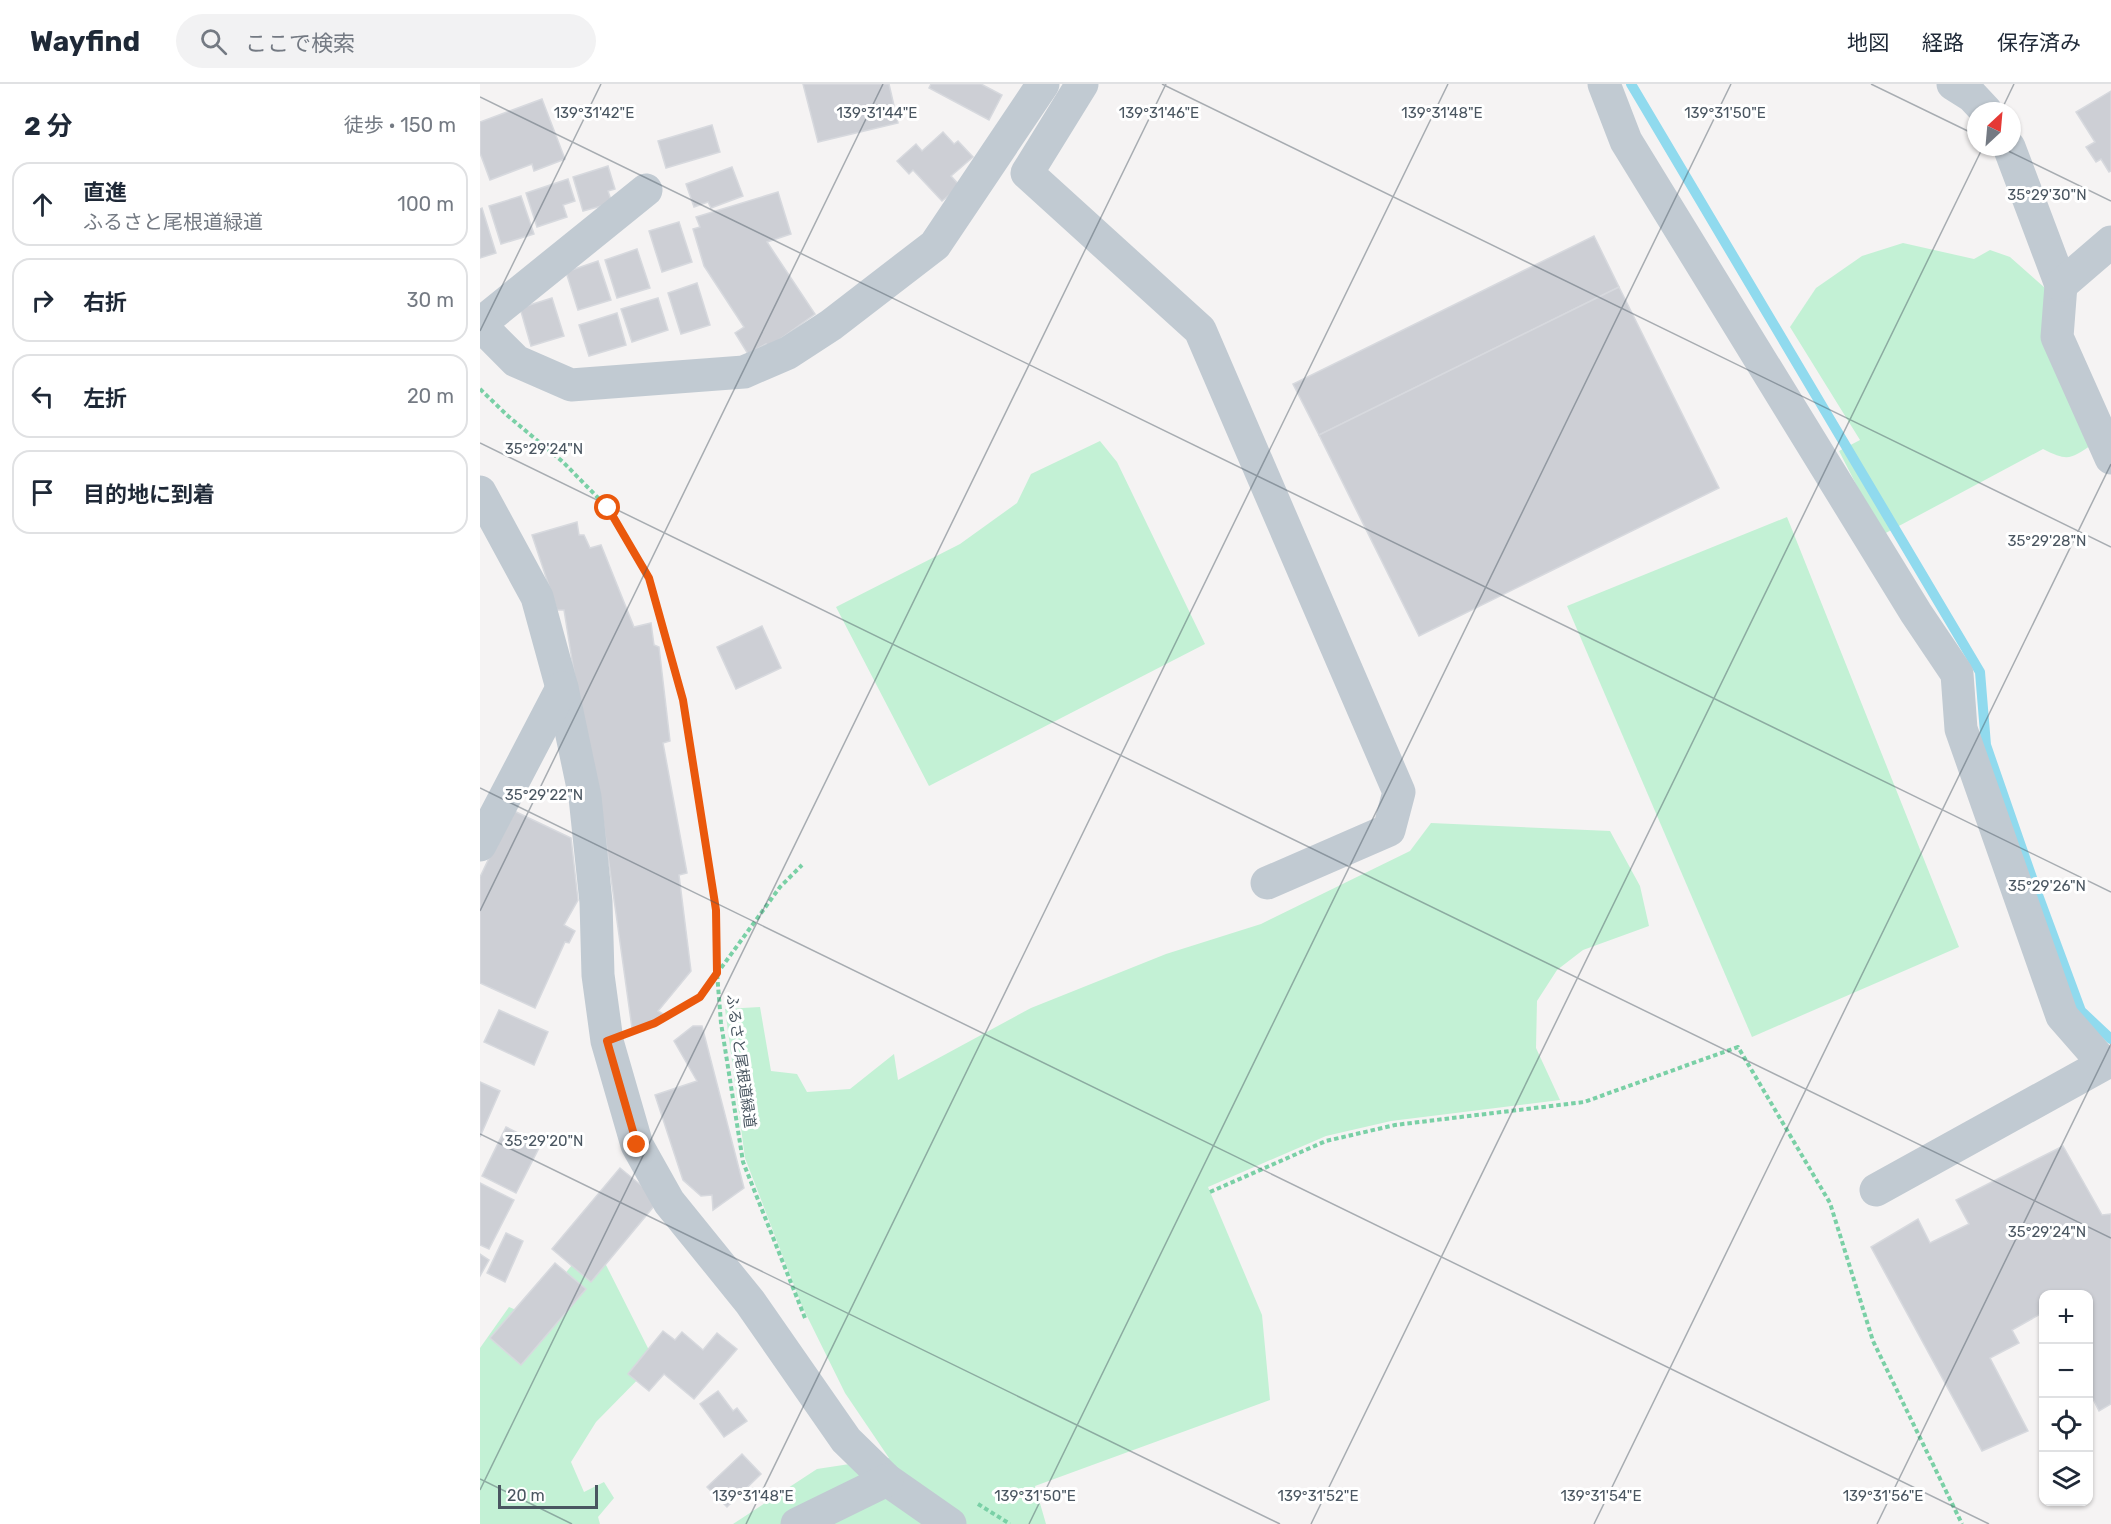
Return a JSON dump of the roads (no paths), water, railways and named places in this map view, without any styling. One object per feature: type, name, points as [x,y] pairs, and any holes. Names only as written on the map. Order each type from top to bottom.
[{"type":"street","points":[[646,190],[480,325],[516,361],[571,386],[744,372],[788,352],[831,325],[935,245],[1043,84]]},
{"type":"street","points":[[1082,84],[1027,173],[1200,330],[1399,792],[1389,830],[1267,883]]},
{"type":"street","points":[[1604,84],[1626,141],[1916,613],[1957,674],[1961,729],[2062,1016],[2104,1064],[1876,1190]]},
{"type":"street","points":[[1953,84],[1978,102]]},
{"type":"street","points":[[2012,156],[2061,285],[2057,337],[2111,458]]},
{"type":"street","points":[[2061,285],[2111,242]]},
{"type":"street","points":[[480,492],[537,597],[562,688],[585,797],[596,902],[598,975],[607,1041],[637,1145],[669,1202],[750,1302],[846,1440],[887,1480],[959,1511]]},
{"type":"street","points":[[480,845],[562,688]]},
{"type":"street","points":[[796,1524],[887,1480]]},
{"type":"waterway","points":[[1631,84],[1980,672],[1986,745],[2038,895],[2081,1011],[2111,1039]]}]
